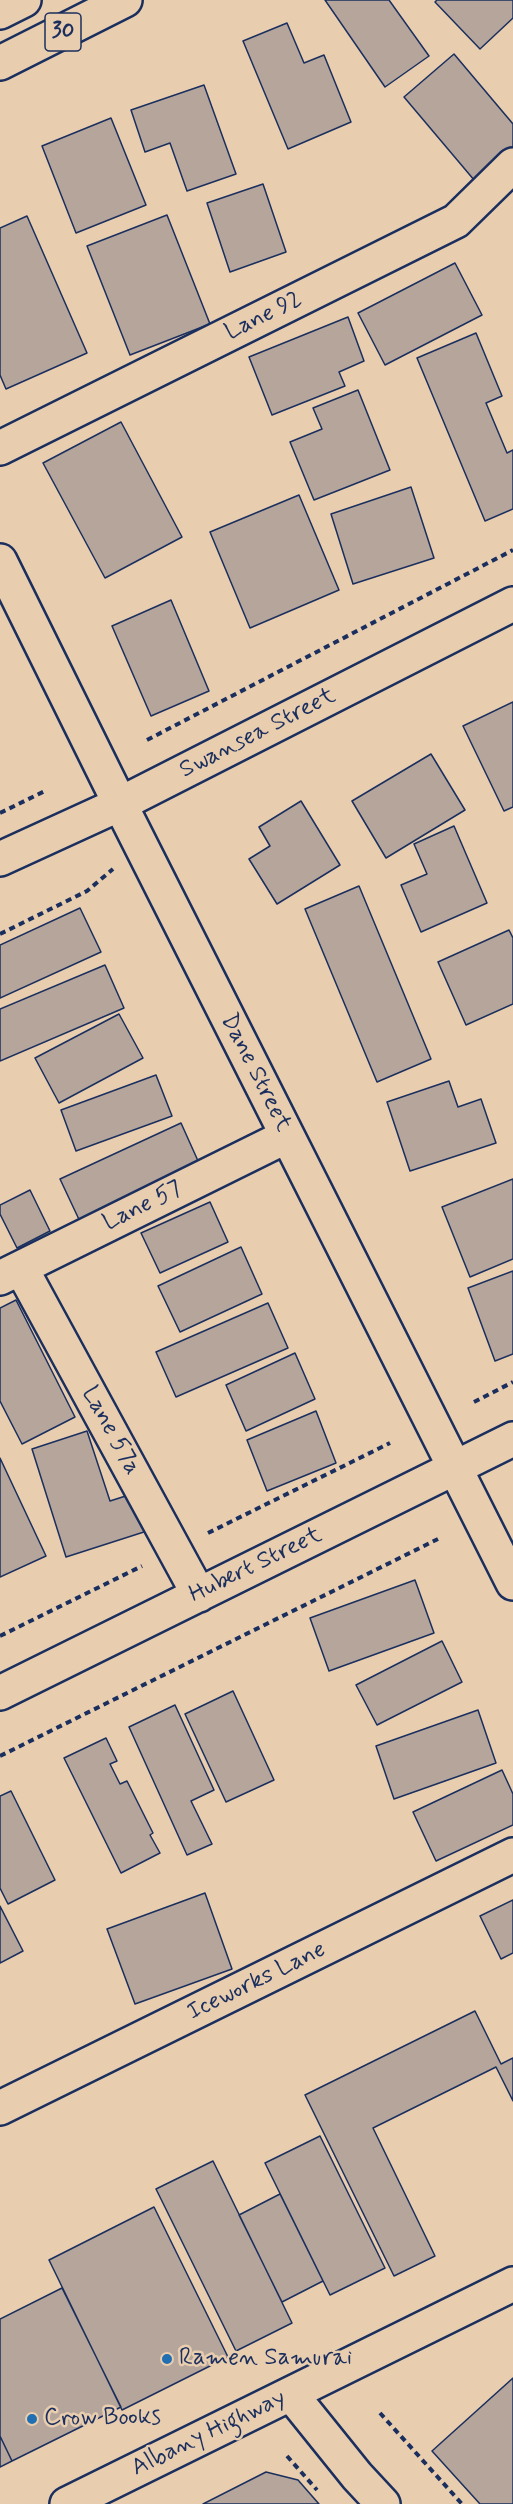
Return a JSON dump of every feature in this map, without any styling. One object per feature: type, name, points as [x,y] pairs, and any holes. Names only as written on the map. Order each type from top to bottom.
[{"type":"main road","name":"30","points":[[0,12],[24,0]]},
{"type":"main road","name":"30","points":[[0,63],[125,0]]},
{"type":"main road","name":"Lane 92","points":[[0,448],[456,221],[513,165]]},
{"type":"main road","name":"Dane Street","points":[[0,561],[513,1583]]},
{"type":"main road","name":"Swansea Street","points":[[0,859],[120,804],[513,604]]},
{"type":"main road","name":"Lane 57","points":[[10,1273],[287,1136]]},
{"type":"main road","name":"Lane 57a","points":[[10,1273],[199,1595]]},
{"type":"main road","name":"Hubert Street","points":[[0,1693],[513,1439]]},
{"type":"main road","name":"Iceworks Lane","points":[[0,2108],[513,1855]]},
{"type":"main road","name":"Albany Highway","points":[[67,2504],[513,2284]]},
{"type":"main road","points":[[291,2394],[357,2476],[383,2504]]},
{"type":"path","points":[[147,740],[513,550]]},
{"type":"path","points":[[0,813],[45,791]]},
{"type":"path","points":[[0,934],[87,891],[114,869]]},
{"type":"path","points":[[474,1402],[513,1382]]},
{"type":"path","points":[[0,1756],[438,1539]]},
{"type":"path","points":[[380,2413],[462,2504]]},
{"type":"path","points":[[287,2456],[322,2496]]},
{"type":"building","points":[[325,0],[389,0],[429,56],[385,87]]},
{"type":"building","points":[[437,0],[513,0],[513,18],[480,49],[435,2]]},
{"type":"building","points":[[287,23],[304,63],[324,55],[351,122],[288,149],[243,41]]},
{"type":"building","points":[[454,54],[513,124],[513,159],[480,187],[404,97]]},
{"type":"building","points":[[204,85],[236,174],[187,191],[170,143],[145,152],[131,110]]},
{"type":"building","points":[[111,118],[146,205],[76,233],[42,146]]},
{"type":"building","points":[[263,184],[286,252],[230,272],[207,203]]},
{"type":"building","points":[[167,215],[210,324],[130,355],[87,246]]},
{"type":"building","points":[[27,216],[87,353],[6,389],[0,375],[0,228]]},
{"type":"building","points":[[455,263],[482,315],[385,365],[358,313]]},
{"type":"building","points":[[348,317],[364,361],[339,372],[345,386],[272,415],[249,357]]},
{"type":"building","points":[[476,333],[502,396],[486,403],[507,453],[513,450],[513,509],[485,521],[417,358]]},
{"type":"building","points":[[358,390],[390,470],[314,500],[290,442],[322,429],[313,408]]},
{"type":"building","points":[[121,422],[182,537],[105,578],[43,463]]},
{"type":"building","points":[[411,487],[434,558],[353,584],[331,514]]},
{"type":"building","points":[[299,495],[339,590],[250,628],[210,532]]},
{"type":"building","points":[[171,600],[209,691],[151,716],[112,626]]},
{"type":"building","points":[[513,702],[513,807],[504,811],[463,726]]},
{"type":"building","points":[[431,754],[465,810],[386,858],[352,801]]},
{"type":"building","points":[[301,801],[340,865],[277,904],[249,859],[270,846],[259,827]]},
{"type":"building","points":[[454,826],[487,903],[421,932],[401,885],[427,874],[414,844]]},
{"type":"building","points":[[359,886],[431,1059],[377,1082],[305,909]]},
{"type":"building","points":[[80,908],[101,952],[0,998],[0,945]]},
{"type":"building","points":[[509,930],[513,938],[513,1004],[466,1025],[438,962]]},
{"type":"building","points":[[105,965],[124,1008],[0,1061],[0,1009]]},
{"type":"building","points":[[119,1014],[143,1058],[59,1103],[35,1058]]},
{"type":"building","points":[[156,1075],[172,1116],[76,1151],[61,1110]]},
{"type":"building","points":[[449,1081],[458,1107],[481,1099],[496,1143],[410,1171],[387,1102]]},
{"type":"building","points":[[181,1123],[203,1172],[83,1228],[60,1179]]},
{"type":"building","points":[[513,1179],[513,1259],[470,1277],[442,1207]]},
{"type":"building","points":[[30,1190],[50,1231],[17,1248],[0,1214],[0,1205]]},
{"type":"building","points":[[210,1202],[228,1242],[160,1273],[141,1233]]},
{"type":"building","points":[[241,1247],[262,1294],[180,1332],[158,1286]]},
{"type":"building","points":[[513,1271],[513,1354],[495,1361],[468,1288]]},
{"type":"building","points":[[16,1300],[75,1417],[22,1444],[0,1401],[0,1308]]},
{"type":"building","points":[[268,1303],[288,1348],[176,1397],[156,1352]]},
{"type":"building","points":[[295,1353],[315,1399],[246,1431],[226,1385]]},
{"type":"building","points":[[316,1411],[336,1463],[267,1491],[247,1440]]},
{"type":"building","points":[[87,1431],[110,1501],[135,1493],[147,1531],[66,1557],[32,1449]]},
{"type":"building","points":[[0,1458],[46,1556],[0,1577]]},
{"type":"building","points":[[415,1580],[434,1633],[329,1671],[310,1618]]},
{"type":"building","points":[[442,1641],[462,1682],[377,1725],[356,1685]]},
{"type":"building","points":[[233,1691],[274,1780],[226,1802],[185,1714]]},
{"type":"building","points":[[175,1705],[214,1790],[191,1801],[212,1844],[187,1855],[129,1727]]},
{"type":"building","points":[[478,1710],[496,1763],[394,1799],[376,1746]]},
{"type":"building","points":[[106,1738],[117,1761],[110,1764],[120,1784],[127,1781],[153,1833],[150,1835],[160,1853],[121,1873],[64,1758]]},
{"type":"building","points":[[502,1770],[513,1794],[513,1825],[436,1861],[413,1812]]},
{"type":"building","points":[[11,1791],[55,1880],[8,1904],[0,1888],[0,1796]]},
{"type":"building","points":[[205,1893],[232,1969],[135,2004],[107,1929]]},
{"type":"building","points":[[513,1900],[513,1953],[501,1959],[480,1916]]},
{"type":"building","points":[[0,1906],[23,1951],[0,1963]]},
{"type":"building","points":[[475,2011],[501,2064],[513,2058],[513,2101],[496,2067],[373,2128],[435,2256],[394,2276],[305,2095]]},
{"type":"building","points":[[320,2136],[385,2268],[330,2295],[265,2163]]},
{"type":"building","points":[[213,2161],[292,2323],[236,2351],[156,2189]]},
{"type":"building","points":[[280,2194],[323,2281],[282,2302],[239,2215]]},
{"type":"building","points":[[154,2207],[228,2357],[122,2410],[49,2260]]},
{"type":"building","points":[[62,2288],[121,2407],[12,2461],[0,2436],[0,2319]]},
{"type":"building","points":[[513,2378],[513,2504],[480,2504],[432,2451]]},
{"type":"building","points":[[0,2436],[12,2461],[0,2467]]},
{"type":"building","points":[[266,2472],[298,2480],[319,2504],[203,2504]]},
{"type":"place","name":"Ramen Samurai","points":[[167,2359]]},
{"type":"place","name":"Crow Books","points":[[32,2419]]}]
